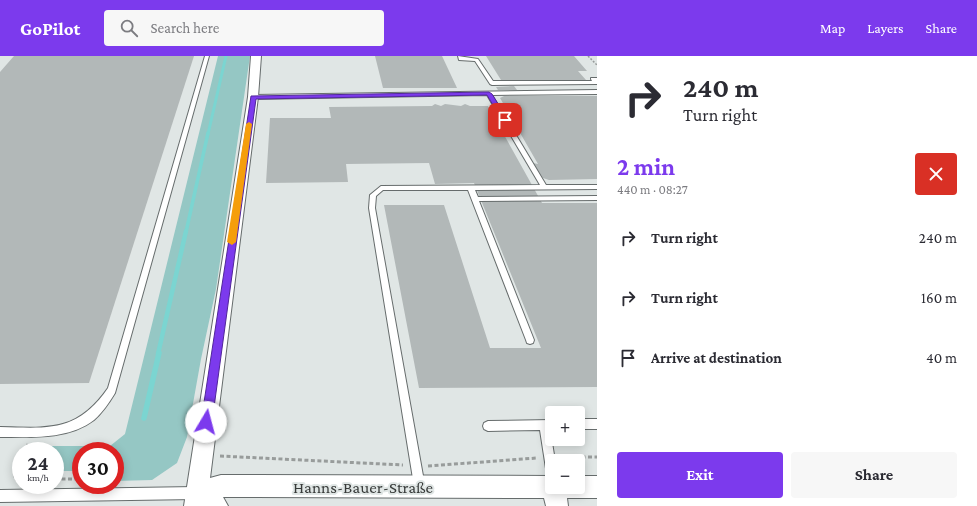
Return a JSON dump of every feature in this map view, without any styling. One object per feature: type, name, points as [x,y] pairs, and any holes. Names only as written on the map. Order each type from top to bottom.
[{"type":"street","points":[[217,506],[196,500],[253,97],[256,56]]},
{"type":"street","name":"Hanns-Bauer-Straße","points":[[196,500],[221,486],[545,489]]},
{"type":"street","name":"Hanns-Bauer-Straße","points":[[585,488],[597,487]]},
{"type":"lane","points":[[0,432],[52,432],[84,422],[104,404],[112,390],[207,56]]},
{"type":"lane","points":[[460,56],[461,59],[476,60],[492,83],[596,83],[593,79],[597,79]]},
{"type":"lane","points":[[253,97],[597,92]]},
{"type":"lane","points":[[489,94],[544,187]]},
{"type":"lane","points":[[420,487],[372,208],[373,195],[381,188],[597,187]]},
{"type":"lane","points":[[471,188],[530,340]]},
{"type":"lane","points":[[475,199],[597,198]]},
{"type":"lane","points":[[585,424],[597,424]]},
{"type":"lane","points":[[488,426],[545,425]]},
{"type":"lane","points":[[0,496],[196,500]]},
{"type":"path","points":[[588,56],[597,65]]},
{"type":"path","points":[[202,454],[236,457],[446,466],[545,457]]},
{"type":"path","points":[[585,457],[597,457]]},
{"type":"shaded area","points":[[218,56],[250,56],[216,289],[201,359],[187,437],[177,463],[152,480],[124,481],[124,442],[115,442],[125,434]]},
{"type":"shaded area","points":[[64,446],[72,446],[72,471],[64,471]]},
{"type":"building","points":[[14,56],[194,56],[89,383],[0,384],[0,72]]},
{"type":"building","points":[[375,56],[442,56],[457,88],[383,88]]},
{"type":"building","points":[[486,56],[574,56],[587,71],[578,71],[586,80],[501,80]]},
{"type":"building","points":[[514,86],[517,90],[498,90],[496,87]]},
{"type":"building","points":[[504,96],[597,96],[597,179],[549,180],[543,178],[533,163],[538,164],[500,98]]},
{"type":"building","points":[[435,104],[441,106],[445,104],[461,106],[465,104],[470,106],[488,106],[542,203],[597,203],[597,387],[419,388],[384,205],[444,205],[490,348],[541,348],[474,183],[435,184],[429,163],[346,164],[348,182],[266,183],[270,118],[331,118],[329,107],[432,106]]},
{"type":"waterway","points":[[208,134],[226,56]]},
{"type":"waterway","points":[[186,232],[208,133]]},
{"type":"waterway","points":[[158,354],[186,231]]},
{"type":"waterway","points":[[144,418],[159,353]]},
{"type":"slow traffic","points":[[232,242],[249,124]]},
{"type":"route","points":[[206,422],[253,97],[489,94],[505,120]]}]
